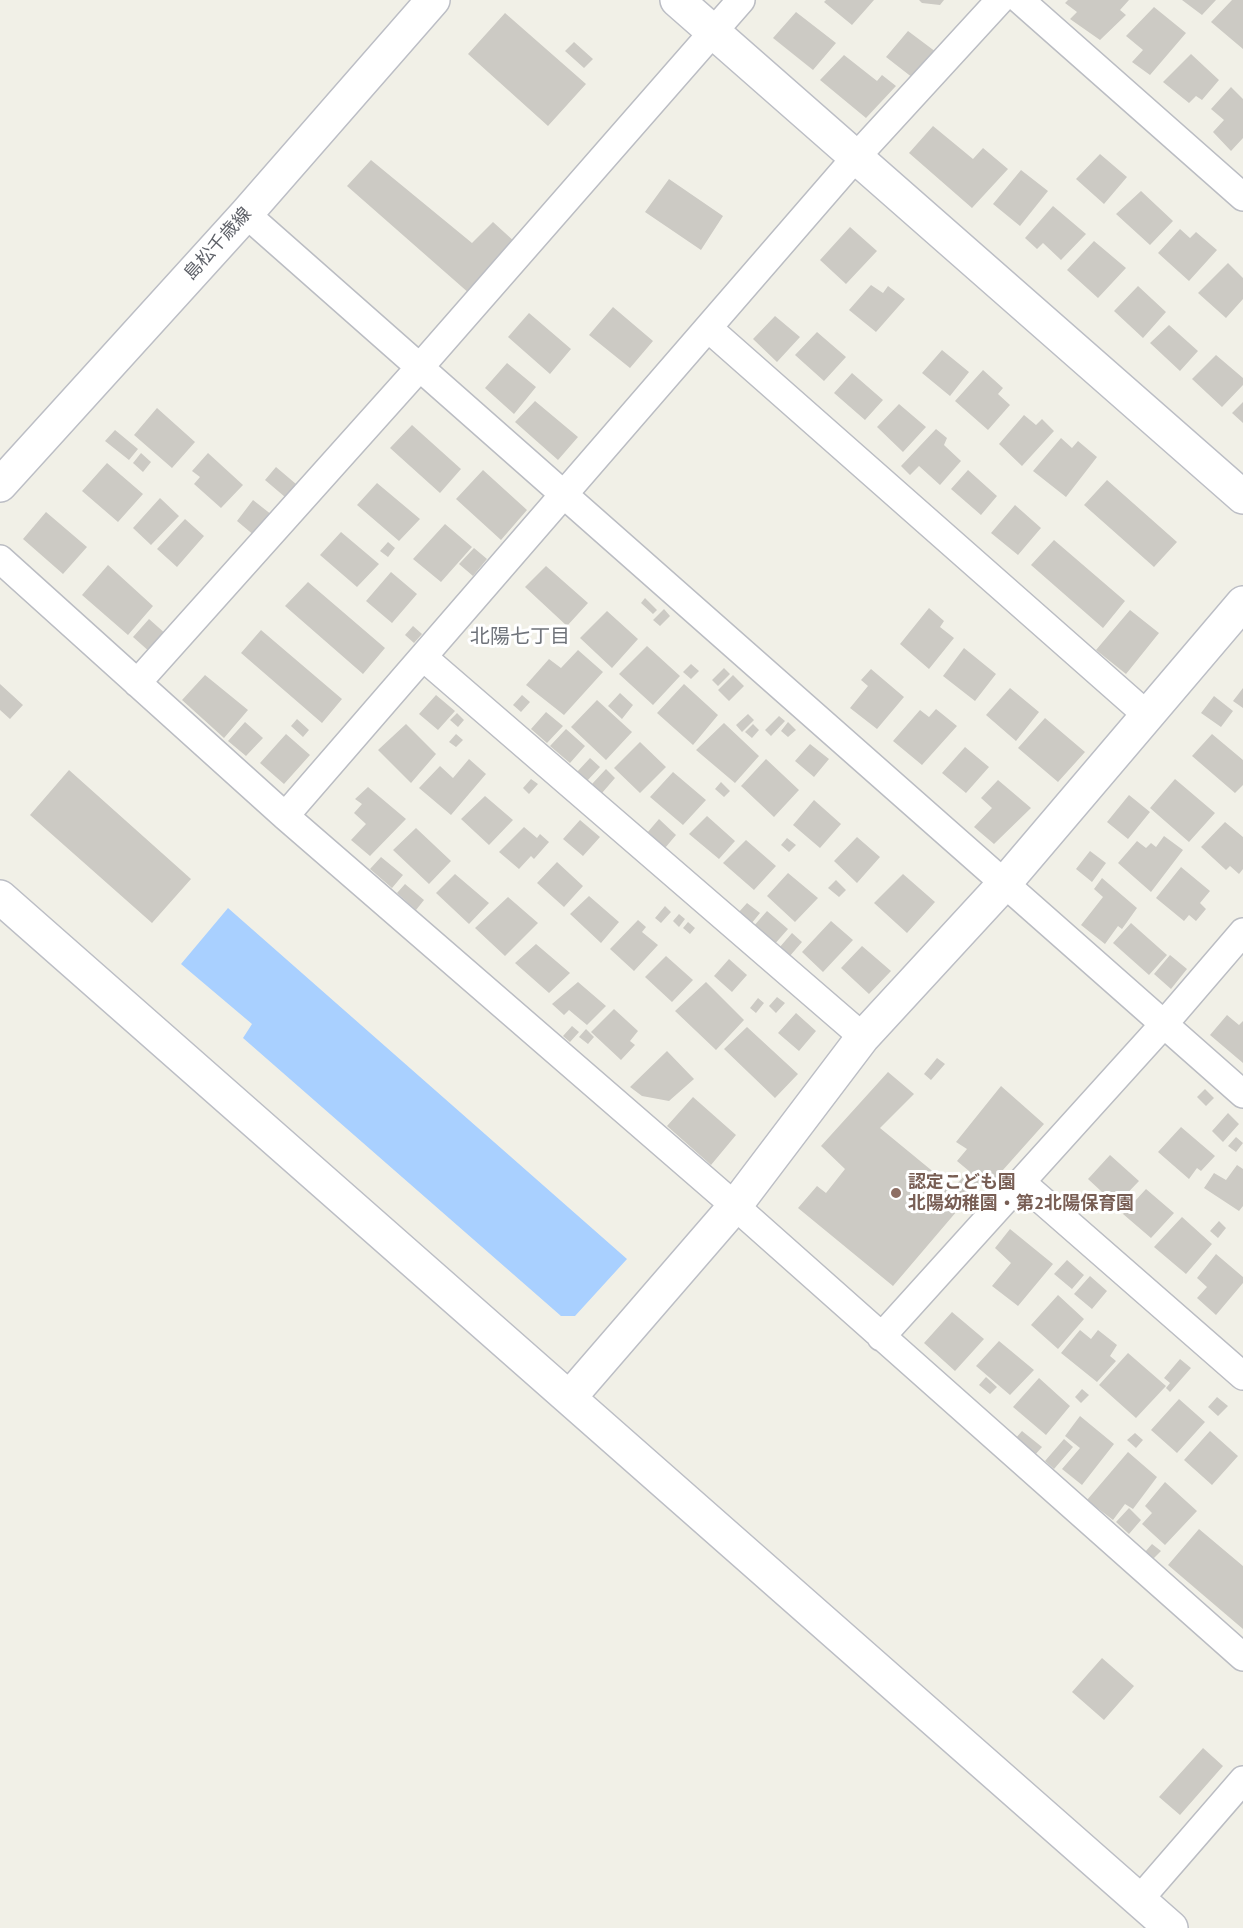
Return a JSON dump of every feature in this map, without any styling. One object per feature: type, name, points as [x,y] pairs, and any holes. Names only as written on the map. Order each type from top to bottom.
[{"type":"street","name":"島松千歳線","points":[[0,485],[246,214],[433,0]]},
{"type":"street","points":[[677,0],[1243,497]]},
{"type":"street","points":[[137,684],[420,367],[741,0]]},
{"type":"street","points":[[285,816],[856,158],[1000,0]]},
{"type":"street","points":[[1020,0],[1243,197]]},
{"type":"street","points":[[246,214],[1243,1094]]},
{"type":"street","points":[[708,328],[1148,716]]},
{"type":"street","points":[[0,559],[285,816],[735,1206],[1243,1657]]},
{"type":"street","points":[[569,1398],[735,1206],[862,1037],[1004,884],[1243,603]]},
{"type":"street","points":[[423,657],[862,1037]]},
{"type":"street","points":[[0,897],[1172,1928]]},
{"type":"street","points":[[880,1337],[1164,1024],[1243,932]]},
{"type":"street","points":[[1021,1182],[1243,1376]]},
{"type":"street","points":[[1139,1900],[1243,1780]]},
{"type":"water","points":[[228,908],[627,1259],[575,1316],[561,1316],[243,1038],[252,1024],[181,964]]},
{"type":"building","points":[[826,0],[874,0],[852,25],[824,2]]},
{"type":"building","points":[[919,0],[944,0],[940,5],[922,3]]},
{"type":"building","points":[[1068,0],[1129,0],[1120,10],[1126,15],[1100,40],[1070,19],[1077,12],[1065,3]]},
{"type":"building","points":[[1182,0],[1216,0],[1202,15]]},
{"type":"building","points":[[1232,0],[1243,0],[1243,49],[1211,22]]},
{"type":"building","points":[[1154,7],[1186,33],[1150,75],[1132,62],[1143,50],[1126,36]]},
{"type":"building","points":[[796,12],[836,43],[813,70],[773,38]]},
{"type":"building","points":[[505,13],[586,84],[548,126],[468,54]]},
{"type":"building","points":[[908,31],[936,52],[913,78],[886,57]]},
{"type":"building","points":[[574,42],[593,59],[584,68],[565,51]]},
{"type":"building","points":[[1191,54],[1219,80],[1202,100],[1196,96],[1189,103],[1163,82]]},
{"type":"building","points":[[844,55],[877,81],[882,75],[896,86],[866,118],[820,80]]},
{"type":"building","points":[[1231,87],[1243,99],[1243,138],[1231,151],[1213,132],[1224,120],[1211,109]]},
{"type":"building","points":[[933,126],[973,159],[983,148],[1008,169],[972,208],[909,153]]},
{"type":"building","points":[[1100,154],[1127,177],[1104,204],[1076,179]]},
{"type":"building","points":[[371,160],[472,243],[493,222],[516,243],[470,294],[347,186]]},
{"type":"building","points":[[1021,170],[1048,191],[1020,226],[993,204]]},
{"type":"building","points":[[669,179],[723,216],[701,250],[645,212]]},
{"type":"building","points":[[1141,191],[1173,221],[1150,245],[1116,214]]},
{"type":"building","points":[[1053,206],[1086,234],[1061,260],[1043,243],[1037,249],[1025,238]]},
{"type":"building","points":[[850,227],[877,251],[846,284],[820,260]]},
{"type":"building","points":[[1180,229],[1190,238],[1196,232],[1217,250],[1189,281],[1158,253]]},
{"type":"building","points":[[1094,241],[1126,268],[1098,298],[1067,270]]},
{"type":"building","points":[[1228,263],[1243,278],[1243,299],[1226,318],[1198,293]]},
{"type":"building","points":[[871,285],[883,293],[888,286],[905,299],[876,332],[849,310]]},
{"type":"building","points":[[1138,286],[1166,312],[1143,338],[1114,311]]},
{"type":"building","points":[[613,307],[653,341],[630,368],[589,335]]},
{"type":"building","points":[[529,313],[571,349],[550,374],[508,337]]},
{"type":"building","points":[[775,316],[800,337],[777,362],[753,339]]},
{"type":"building","points":[[1169,325],[1198,351],[1180,371],[1150,343]]},
{"type":"building","points":[[817,332],[846,357],[824,381],[795,355]]},
{"type":"building","points":[[942,350],[969,372],[950,396],[922,373]]},
{"type":"building","points":[[1216,355],[1243,378],[1243,385],[1222,407],[1192,379]]},
{"type":"building","points":[[507,363],[536,387],[514,414],[485,388]]},
{"type":"building","points":[[983,370],[1003,388],[998,394],[1010,405],[988,430],[955,401]]},
{"type":"building","points":[[852,373],[883,400],[865,420],[834,393]]},
{"type":"building","points":[[535,401],[578,437],[558,460],[515,422]]},
{"type":"building","points":[[1243,402],[1243,423],[1232,413]]},
{"type":"building","points":[[899,404],[926,427],[903,452],[877,427]]},
{"type":"building","points":[[157,408],[195,442],[172,468],[134,435]]},
{"type":"building","points":[[1024,415],[1036,425],[1042,419],[1054,431],[1022,466],[999,444]]},
{"type":"building","points":[[412,425],[461,469],[440,493],[390,448]]},
{"type":"building","points":[[936,429],[947,438],[944,445],[961,461],[940,485],[919,466],[910,475],[901,466]]},
{"type":"building","points":[[115,430],[138,449],[129,460],[105,441]]},
{"type":"building","points":[[1061,438],[1072,448],[1078,441],[1097,457],[1066,497],[1033,471]]},
{"type":"building","points":[[141,453],[151,462],[143,472],[133,463]]},
{"type":"building","points":[[208,453],[243,485],[221,508],[194,484],[200,477],[192,471]]},
{"type":"building","points":[[107,463],[143,494],[118,522],[82,491]]},
{"type":"building","points":[[276,467],[296,484],[285,497],[265,480]]},
{"type":"building","points":[[483,470],[527,510],[501,540],[456,499]]},
{"type":"building","points":[[968,470],[997,496],[981,515],[951,489]]},
{"type":"building","points":[[1107,480],[1177,542],[1154,567],[1084,505]]},
{"type":"building","points":[[377,483],[420,519],[399,541],[357,505]]},
{"type":"building","points":[[160,498],[179,516],[151,545],[133,528]]},
{"type":"building","points":[[253,500],[272,515],[255,536],[237,521]]},
{"type":"building","points":[[1015,505],[1041,528],[1018,555],[991,533]]},
{"type":"building","points":[[46,512],[87,547],[63,574],[23,539]]},
{"type":"building","points":[[185,519],[204,536],[177,567],[157,549]]},
{"type":"building","points":[[445,524],[472,547],[441,582],[413,559]]},
{"type":"building","points":[[341,532],[379,564],[357,587],[320,555]]},
{"type":"building","points":[[1054,540],[1125,601],[1103,628],[1031,565]]},
{"type":"building","points":[[388,542],[395,548],[388,557],[380,551]]},
{"type":"building","points":[[474,548],[487,559],[473,576],[459,564]]},
{"type":"building","points":[[108,565],[153,606],[128,635],[82,595]]},
{"type":"building","points":[[546,566],[588,603],[567,626],[525,587]]},
{"type":"building","points":[[391,572],[417,594],[392,623],[366,601]]},
{"type":"building","points":[[308,582],[385,648],[363,674],[285,606]]},
{"type":"building","points":[[645,598],[657,610],[653,614],[641,603]]},
{"type":"building","points":[[929,608],[944,621],[940,627],[954,638],[929,669],[900,644]]},
{"type":"building","points":[[664,609],[670,616],[660,626],[653,620]]},
{"type":"building","points":[[1130,610],[1159,633],[1126,674],[1096,650]]},
{"type":"building","points":[[607,611],[638,639],[612,668],[580,638]]},
{"type":"building","points":[[149,619],[167,635],[151,653],[133,637]]},
{"type":"building","points":[[413,626],[422,634],[414,643],[405,635]]},
{"type":"building","points":[[261,630],[342,699],[322,723],[241,653]]},
{"type":"building","points":[[647,646],[680,676],[653,705],[619,674]]},
{"type":"building","points":[[964,648],[996,674],[975,701],[943,676]]},
{"type":"building","points":[[578,650],[603,672],[564,715],[526,685],[549,659],[561,668]]},
{"type":"building","points":[[691,664],[699,671],[691,679],[683,672]]},
{"type":"building","points":[[724,668],[730,674],[718,686],[712,680]]},
{"type":"building","points":[[871,669],[904,697],[877,729],[850,708],[868,686],[861,680]]},
{"type":"building","points":[[205,675],[248,710],[224,738],[182,700]]},
{"type":"building","points":[[733,675],[744,686],[729,701],[718,690]]},
{"type":"building","points":[[0,684],[23,705],[10,719],[0,710]]},
{"type":"building","points":[[684,684],[718,715],[693,745],[657,713]]},
{"type":"building","points":[[1010,688],[1039,712],[1016,741],[986,715]]},
{"type":"building","points":[[1243,688],[1243,708],[1233,701]]},
{"type":"building","points":[[620,693],[633,705],[622,719],[608,706]]},
{"type":"building","points":[[436,695],[455,711],[438,730],[419,714]]},
{"type":"building","points":[[522,695],[530,702],[521,712],[513,705]]},
{"type":"building","points":[[1214,696],[1233,711],[1221,727],[1201,713]]},
{"type":"building","points":[[597,700],[632,732],[606,760],[571,727]]},
{"type":"building","points":[[936,709],[957,726],[922,765],[893,741],[920,710],[929,717]]},
{"type":"building","points":[[546,712],[563,726],[547,743],[531,729]]},
{"type":"building","points":[[457,713],[464,720],[458,727],[450,720]]},
{"type":"building","points":[[748,714],[754,720],[742,732],[736,725]]},
{"type":"building","points":[[779,716],[785,721],[771,736],[765,730]]},
{"type":"building","points":[[1045,718],[1085,752],[1058,782],[1018,748]]},
{"type":"building","points":[[297,719],[309,730],[303,737],[291,726]]},
{"type":"building","points":[[245,722],[263,738],[246,756],[228,741]]},
{"type":"building","points":[[788,722],[796,730],[788,737],[781,731]]},
{"type":"building","points":[[724,723],[759,756],[735,783],[696,750]]},
{"type":"building","points":[[406,724],[436,754],[411,783],[378,750]]},
{"type":"building","points":[[753,724],[759,730],[752,738],[745,732]]},
{"type":"building","points":[[566,729],[585,746],[570,763],[550,746]]},
{"type":"building","points":[[286,734],[310,755],[284,784],[260,763]]},
{"type":"building","points":[[456,734],[463,740],[456,747],[449,742]]},
{"type":"building","points":[[1212,734],[1243,760],[1243,785],[1235,793],[1192,756]]},
{"type":"building","points":[[640,742],[666,767],[640,793],[614,768]]},
{"type":"building","points":[[810,744],[829,759],[814,777],[795,761]]},
{"type":"building","points":[[965,747],[989,767],[966,793],[942,773]]},
{"type":"building","points":[[590,758],[600,767],[587,781],[577,772]]},
{"type":"building","points":[[469,759],[486,774],[451,815],[419,788],[440,766],[453,778]]},
{"type":"building","points":[[766,759],[799,790],[774,817],[741,786]]},
{"type":"building","points":[[606,769],[615,778],[602,793],[592,784]]},
{"type":"building","points":[[69,770],[191,879],[152,923],[30,815]]},
{"type":"building","points":[[673,772],[706,800],[683,825],[650,797]]},
{"type":"building","points":[[531,779],[538,784],[529,794],[523,788]]},
{"type":"building","points":[[1175,779],[1215,813],[1189,842],[1150,808]]},
{"type":"building","points":[[998,780],[1031,808],[994,844],[974,827],[992,808],[981,798]]},
{"type":"building","points":[[721,782],[730,791],[724,797],[715,789]]},
{"type":"building","points":[[368,787],[406,819],[370,856],[351,840],[366,824],[354,813],[362,804],[355,799]]},
{"type":"building","points":[[1129,795],[1150,812],[1128,839],[1107,822]]},
{"type":"building","points":[[485,796],[513,820],[489,845],[461,819]]},
{"type":"building","points":[[814,800],[841,824],[820,848],[793,825]]},
{"type":"building","points":[[707,816],[735,841],[719,859],[689,834]]},
{"type":"building","points":[[659,819],[676,835],[665,848],[647,833]]},
{"type":"building","points":[[580,820],[600,837],[583,856],[563,839]]},
{"type":"building","points":[[1225,822],[1243,837],[1243,869],[1239,874],[1230,866],[1226,870],[1201,847]]},
{"type":"building","points":[[524,827],[537,838],[540,834],[549,842],[534,859],[531,856],[519,869],[499,852]]},
{"type":"building","points":[[416,828],[451,861],[429,884],[393,850]]},
{"type":"building","points":[[1164,836],[1183,850],[1151,892],[1118,863],[1137,841],[1146,848],[1151,843],[1156,847]]},
{"type":"building","points":[[857,837],[880,857],[857,883],[834,861]]},
{"type":"building","points":[[787,838],[796,845],[789,852],[781,845]]},
{"type":"building","points":[[746,840],[776,866],[754,890],[723,863]]},
{"type":"building","points":[[1090,851],[1106,863],[1092,882],[1076,869]]},
{"type":"building","points":[[381,857],[403,875],[392,888],[370,869]]},
{"type":"building","points":[[557,862],[583,886],[564,907],[537,883]]},
{"type":"building","points":[[1181,867],[1210,891],[1200,903],[1206,909],[1196,921],[1189,915],[1184,921],[1156,898]]},
{"type":"building","points":[[788,873],[818,898],[795,922],[767,896]]},
{"type":"building","points":[[455,874],[489,903],[469,924],[436,893]]},
{"type":"building","points":[[903,874],[935,902],[907,933],[874,903]]},
{"type":"building","points":[[1102,878],[1137,908],[1122,929],[1118,926],[1105,944],[1081,925],[1103,897],[1094,889]]},
{"type":"building","points":[[836,880],[846,890],[839,897],[828,888]]},
{"type":"building","points":[[405,884],[424,900],[416,910],[397,893]]},
{"type":"building","points":[[589,896],[619,922],[601,943],[570,914]]},
{"type":"building","points":[[508,897],[538,923],[505,956],[475,928]]},
{"type":"building","points":[[747,903],[760,913],[751,924],[738,913]]},
{"type":"building","points":[[665,906],[671,912],[661,923],[655,918]]},
{"type":"building","points":[[767,911],[788,929],[773,946],[752,928]]},
{"type":"building","points":[[679,914],[685,919],[679,927],[673,921]]},
{"type":"building","points":[[638,920],[646,927],[642,932],[658,945],[634,971],[610,949]]},
{"type":"building","points":[[831,921],[853,940],[823,972],[802,952]]},
{"type":"building","points":[[688,922],[695,928],[690,934],[683,928]]},
{"type":"building","points":[[1131,923],[1167,955],[1149,975],[1113,943]]},
{"type":"building","points":[[792,933],[802,942],[789,957],[779,948]]},
{"type":"building","points":[[536,944],[570,973],[549,993],[515,963]]},
{"type":"building","points":[[862,946],[891,971],[869,994],[841,968]]},
{"type":"building","points":[[1170,955],[1187,969],[1171,989],[1154,974]]},
{"type":"building","points":[[666,956],[693,980],[672,1002],[645,977]]},
{"type":"building","points":[[729,959],[747,975],[732,992],[714,976]]},
{"type":"building","points":[[578,982],[606,1006],[587,1025],[569,1010],[564,1015],[552,1004]]},
{"type":"building","points":[[706,982],[744,1020],[716,1050],[675,1011]]},
{"type":"building","points":[[777,997],[785,1003],[776,1013],[769,1006]]},
{"type":"building","points":[[758,998],[764,1003],[756,1013],[750,1008]]},
{"type":"building","points":[[614,1009],[638,1031],[630,1041],[635,1045],[621,1060],[591,1032]]},
{"type":"building","points":[[796,1013],[816,1031],[799,1051],[778,1033]]},
{"type":"building","points":[[1227,1015],[1239,1025],[1243,1021],[1243,1063],[1210,1035]]},
{"type":"building","points":[[572,1026],[579,1032],[570,1042],[563,1036]]},
{"type":"building","points":[[747,1027],[798,1074],[775,1098],[724,1049]]},
{"type":"building","points":[[586,1029],[594,1037],[588,1044],[579,1037]]},
{"type":"building","points":[[667,1051],[694,1079],[669,1101],[642,1096],[630,1087]]},
{"type":"building","points":[[937,1058],[945,1064],[931,1080],[924,1074]]},
{"type":"building","points":[[888,1072],[914,1094],[880,1128],[953,1188],[969,1171],[957,1161],[967,1149],[956,1142],[1001,1086],[1044,1124],[986,1189],[980,1184],[893,1286],[798,1208],[817,1186],[826,1193],[845,1169],[821,1146]]},
{"type":"building","points":[[1205,1089],[1214,1098],[1206,1106],[1197,1097]]},
{"type":"building","points":[[693,1097],[736,1135],[711,1165],[667,1126]]},
{"type":"building","points":[[1228,1113],[1239,1124],[1223,1142],[1212,1131]]},
{"type":"building","points":[[1181,1127],[1215,1156],[1201,1171],[1197,1168],[1189,1179],[1158,1152]]},
{"type":"building","points":[[1236,1137],[1243,1143],[1236,1152],[1228,1146]]},
{"type":"building","points":[[1110,1155],[1139,1181],[1116,1205],[1088,1179]]},
{"type":"building","points":[[1237,1165],[1243,1169],[1243,1206],[1239,1211],[1204,1188],[1214,1173],[1226,1180]]},
{"type":"building","points":[[1146,1189],[1174,1213],[1151,1238],[1123,1214]]},
{"type":"building","points":[[1182,1217],[1212,1244],[1186,1274],[1154,1247]]},
{"type":"building","points":[[1219,1221],[1226,1228],[1218,1238],[1210,1231]]},
{"type":"building","points":[[1010,1229],[1053,1264],[1018,1306],[992,1286],[1011,1263],[995,1248]]},
{"type":"building","points":[[1216,1254],[1243,1277],[1243,1283],[1216,1315],[1197,1298],[1207,1287],[1197,1278]]},
{"type":"building","points":[[1067,1260],[1084,1275],[1072,1289],[1054,1274]]},
{"type":"building","points":[[1090,1276],[1107,1291],[1092,1309],[1074,1294]]},
{"type":"building","points":[[1058,1295],[1084,1319],[1058,1349],[1031,1325]]},
{"type":"building","points":[[952,1312],[984,1339],[955,1371],[924,1343]]},
{"type":"building","points":[[1080,1330],[1091,1339],[1098,1330],[1117,1345],[1110,1356],[1116,1361],[1097,1382],[1061,1353]]},
{"type":"building","points":[[999,1341],[1034,1370],[1010,1395],[976,1366]]},
{"type":"building","points":[[1128,1353],[1166,1386],[1136,1418],[1099,1385]]},
{"type":"building","points":[[1180,1359],[1191,1368],[1170,1392],[1166,1388],[1170,1383],[1164,1378]]},
{"type":"building","points":[[986,1377],[997,1387],[990,1394],[979,1385]]},
{"type":"building","points":[[1039,1378],[1070,1406],[1046,1435],[1013,1407]]},
{"type":"building","points":[[1082,1389],[1089,1395],[1081,1403],[1075,1397]]},
{"type":"building","points":[[1217,1397],[1228,1406],[1218,1416],[1208,1407]]},
{"type":"building","points":[[1179,1399],[1205,1422],[1177,1453],[1151,1430]]},
{"type":"building","points":[[1080,1416],[1114,1444],[1082,1485],[1062,1469],[1080,1448],[1065,1436]]},
{"type":"building","points":[[1022,1431],[1042,1447],[1034,1456],[1015,1439]]},
{"type":"building","points":[[1210,1431],[1238,1456],[1212,1485],[1184,1460]]},
{"type":"building","points":[[1135,1433],[1143,1440],[1136,1448],[1127,1440]]},
{"type":"building","points":[[1064,1439],[1073,1447],[1054,1469],[1045,1461]]},
{"type":"building","points":[[1128,1452],[1157,1477],[1133,1509],[1125,1504],[1113,1520],[1087,1500]]},
{"type":"building","points":[[1165,1482],[1197,1511],[1165,1545],[1142,1524],[1152,1513],[1145,1506]]},
{"type":"building","points":[[1129,1508],[1141,1520],[1129,1534],[1116,1522]]},
{"type":"building","points":[[1199,1529],[1243,1566],[1243,1629],[1168,1565]]},
{"type":"building","points":[[1152,1544],[1161,1551],[1153,1559],[1145,1552]]},
{"type":"building","points":[[1102,1658],[1134,1686],[1104,1720],[1072,1692]]},
{"type":"building","points":[[1203,1748],[1223,1766],[1180,1815],[1159,1797]]},
{"type":"place","name":"認定こども園 北陽幼稚園・第2北陽保育園","points":[[896,1193]]},
{"type":"district","name":"北陽七丁目","points":[[520,637]]}]
